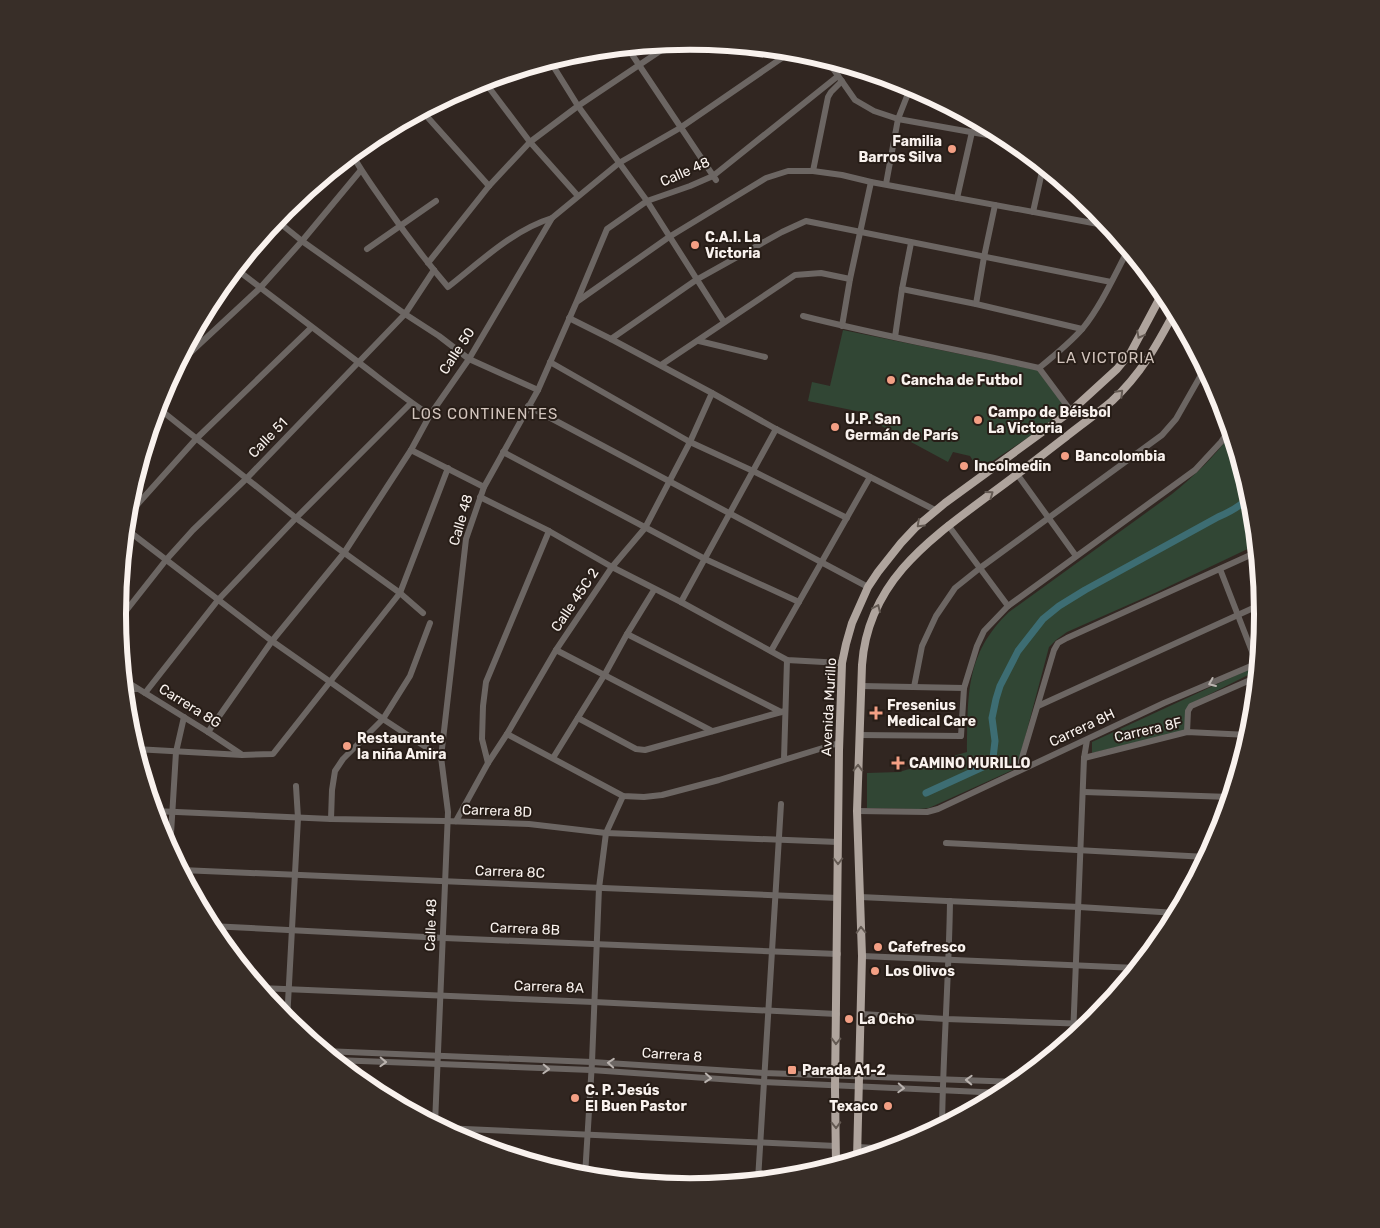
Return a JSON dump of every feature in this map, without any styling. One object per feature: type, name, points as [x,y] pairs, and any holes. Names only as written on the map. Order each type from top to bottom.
[{"type":"main road","name":"Avenida Murillo","points":[[836,1159],[839,743],[842,663],[852,624],[868,587],[901,543],[934,510],[1071,411],[1117,369],[1131,352],[1159,300]]},
{"type":"main road","points":[[858,1152],[862,956],[857,810],[863,647],[872,621],[884,593],[914,554],[948,525],[1102,409],[1125,388],[1144,365],[1171,321]]},
{"type":"street","points":[[428,263],[489,186],[530,142],[578,106],[660,51]]},
{"type":"street","points":[[631,53],[714,178]]},
{"type":"street","name":"Calle 50","points":[[208,732],[272,641],[344,553],[411,450],[430,415],[469,359],[552,218],[620,163],[680,128],[783,58]]},
{"type":"street","points":[[554,67],[578,106],[646,201],[724,322]]},
{"type":"street","points":[[833,68],[855,100],[874,111],[898,119],[986,135]]},
{"type":"street","points":[[813,171],[828,97],[840,78]]},
{"type":"street","name":"Calle 48","points":[[435,1117],[448,821],[441,757],[466,539],[480,497],[538,390],[607,229],[646,201],[714,178],[840,78]]},
{"type":"street","points":[[489,87],[530,142],[578,196]]},
{"type":"street","points":[[831,92],[841,90],[850,93]]},
{"type":"street","points":[[886,184],[898,119],[908,94]]},
{"type":"street","points":[[426,116],[489,186]]},
{"type":"street","points":[[957,198],[972,132]]},
{"type":"street","points":[[355,161],[399,225],[448,287],[517,234],[537,223],[552,218]]},
{"type":"street","points":[[191,352],[260,288],[361,170]]},
{"type":"street","points":[[577,302],[669,237],[766,178],[788,171],[813,171],[842,175],[1097,224]]},
{"type":"street","points":[[1033,212],[1041,174]]},
{"type":"street","points":[[842,326],[850,279],[872,182]]},
{"type":"street","points":[[367,249],[436,200]]},
{"type":"street","points":[[976,304],[995,205]]},
{"type":"street","points":[[611,339],[696,280],[782,232],[806,221],[1111,282]]},
{"type":"street","points":[[282,225],[405,314],[440,336],[469,359],[538,390]]},
{"type":"street","points":[[895,336],[911,243]]},
{"type":"street","points":[[1039,368],[1063,349],[1082,329],[1097,308],[1125,256]]},
{"type":"street","name":"Calle 51","points":[[126,612],[166,560],[193,530],[247,478],[405,314],[434,270]]},
{"type":"street","points":[[241,273],[311,328],[411,403],[430,415]]},
{"type":"street","points":[[660,365],[699,341],[795,275],[821,273],[850,279]]},
{"type":"street","points":[[902,289],[1082,329]]},
{"type":"street","points":[[803,316],[1039,368],[1071,411]]},
{"type":"street","points":[[569,318],[712,393],[776,430],[934,510]]},
{"type":"street","points":[[137,505],[196,439],[311,328]]},
{"type":"street","points":[[699,341],[765,357]]},
{"type":"street","points":[[550,362],[690,442],[847,518]]},
{"type":"street","points":[[914,687],[922,646],[936,616],[955,588],[1162,435],[1176,419],[1201,375]]},
{"type":"street","name":"Calle 45C 2","points":[[456,821],[488,763],[556,650],[612,567],[645,528],[690,442],[712,393]]},
{"type":"street","points":[[145,693],[218,600],[296,518],[411,403]]},
{"type":"street","points":[[528,406],[868,587]]},
{"type":"street","points":[[164,412],[296,518],[400,593],[423,613]]},
{"type":"street","points":[[681,602],[776,430]]},
{"type":"street","points":[[859,735],[962,736],[964,688],[977,646],[984,631],[1008,606],[1195,470],[1225,436]]},
{"type":"street","points":[[411,450],[484,487]]},
{"type":"street","points":[[503,452],[705,559],[799,602]]},
{"type":"street","points":[[143,750],[242,755],[273,754],[400,593],[448,468]]},
{"type":"street","points":[[1017,474],[1076,556]]},
{"type":"street","points":[[772,651],[870,477]]},
{"type":"street","points":[[480,497],[549,531],[654,590],[681,602],[787,660],[842,663]]},
{"type":"street","points":[[948,525],[1008,606]]},
{"type":"street","points":[[488,763],[482,739],[486,682],[549,531]]},
{"type":"street","points":[[132,534],[272,641],[441,757]]},
{"type":"street","points":[[1018,771],[1054,650],[1058,644],[1067,638],[1251,555]]},
{"type":"street","points":[[1220,569],[1253,654]]},
{"type":"street","points":[[553,758],[654,590]]},
{"type":"street","points":[[1038,706],[1254,607]]},
{"type":"street","points":[[330,819],[335,771],[343,759],[383,719],[410,676],[430,623]]},
{"type":"street","points":[[627,634],[783,712]]},
{"type":"street","points":[[556,650],[712,731]]},
{"type":"street","points":[[784,759],[783,712],[787,660]]},
{"type":"street","name":"Carrera 8H","points":[[857,810],[927,812],[938,809],[1164,703],[1251,667]]},
{"type":"street","points":[[1187,732],[1188,711],[1191,706],[1250,680]]},
{"type":"street","name":"Carrera 8G","points":[[131,685],[242,755]]},
{"type":"street","points":[[861,686],[964,688]]},
{"type":"street","points":[[131,689],[137,689]]},
{"type":"street","points":[[578,718],[636,749],[645,750],[783,712]]},
{"type":"street","points":[[171,834],[176,752],[184,717]]},
{"type":"street","name":"Carrera 8F","points":[[1084,758],[1187,732],[1241,735]]},
{"type":"street","points":[[507,734],[623,796],[644,797],[662,795],[719,780],[839,743]]},
{"type":"street","points":[[1074,1027],[1084,758],[1087,740]]},
{"type":"street","points":[[288,1010],[298,818],[296,786]]},
{"type":"street","points":[[1084,792],[1223,797]]},
{"type":"street","points":[[586,1168],[600,888],[606,833],[623,796]]},
{"type":"street","points":[[758,1174],[781,804]]},
{"type":"street","name":"Carrera 8D","points":[[162,811],[298,818],[529,824],[606,833],[838,842]]},
{"type":"street","points":[[946,843],[1199,857]]},
{"type":"street","name":"Carrera 8C","points":[[188,870],[838,898]]},
{"type":"street","points":[[860,897],[1168,912]]},
{"type":"street","points":[[942,1118],[950,901]]},
{"type":"street","name":"Carrera 8B","points":[[221,927],[444,938],[838,954]]},
{"type":"street","points":[[862,956],[1128,968]]},
{"type":"street","name":"Carrera 8A","points":[[268,988],[837,1014]]},
{"type":"street","points":[[861,1014],[1077,1024]]},
{"type":"street","name":"Carrera 8","points":[[335,1051],[592,1062],[764,1073],[1005,1081]]},
{"type":"street","name":"Carrera 8","points":[[346,1060],[591,1070],[764,1082],[988,1092]]},
{"type":"street","points":[[460,1129],[836,1146]]},
{"type":"street","points":[[858,1147],[873,1147]]},
{"type":"green space","points":[[843,330],[1037,370],[1068,411],[979,470],[970,456],[953,452],[948,462],[861,415],[861,412],[808,401],[812,382],[830,386]]},
{"type":"green space","points":[[1226,439],[1243,504],[1250,548],[1067,632],[1056,640],[1049,647],[1017,768],[929,808],[867,808],[867,773],[899,772],[967,752],[969,694],[972,676],[984,644],[1009,612],[1172,494],[1204,466]]},
{"type":"green space","points":[[1251,668],[1251,674],[1190,704],[1186,730],[1092,753],[1092,742]]},
{"type":"waterway","points":[[926,793],[985,766],[993,758],[995,741],[992,718],[1000,686],[1018,651],[1043,619],[1059,606],[1085,590],[1243,503]]},
{"type":"place","name":"Familia Barros Silva","points":[[952,149]]},
{"type":"place","name":"C.A.I. La Victoria","points":[[695,245]]},
{"type":"place","name":"Cancha de Futbol","points":[[891,380]]},
{"type":"place","name":"Campo de Béisbol La Victoria","points":[[978,420]]},
{"type":"place","name":"U.P. San Germán de París","points":[[835,427]]},
{"type":"place","name":"Bancolombia","points":[[1065,456]]},
{"type":"place","name":"Incolmedin","points":[[964,466]]},
{"type":"place","name":"Fresenius Medical Care","points":[[876,713]]},
{"type":"place","name":"Restaurante la niña Amira","points":[[347,746]]},
{"type":"place","name":"CAMINO MURILLO","points":[[898,763]]},
{"type":"place","name":"Cafefresco","points":[[878,947]]},
{"type":"place","name":"Los Olivos","points":[[875,971]]},
{"type":"place","name":"La Ocho","points":[[849,1019]]},
{"type":"place","name":"Parada A1-2","points":[[792,1070]]},
{"type":"place","name":"C. P. Jesús El Buen Pastor","points":[[575,1098]]},
{"type":"place","name":"Texaco","points":[[888,1106]]},
{"type":"district","name":"LA VICTORIA","points":[[1106,358]]},
{"type":"district","name":"LOS CONTINENTES","points":[[485,414]]}]
